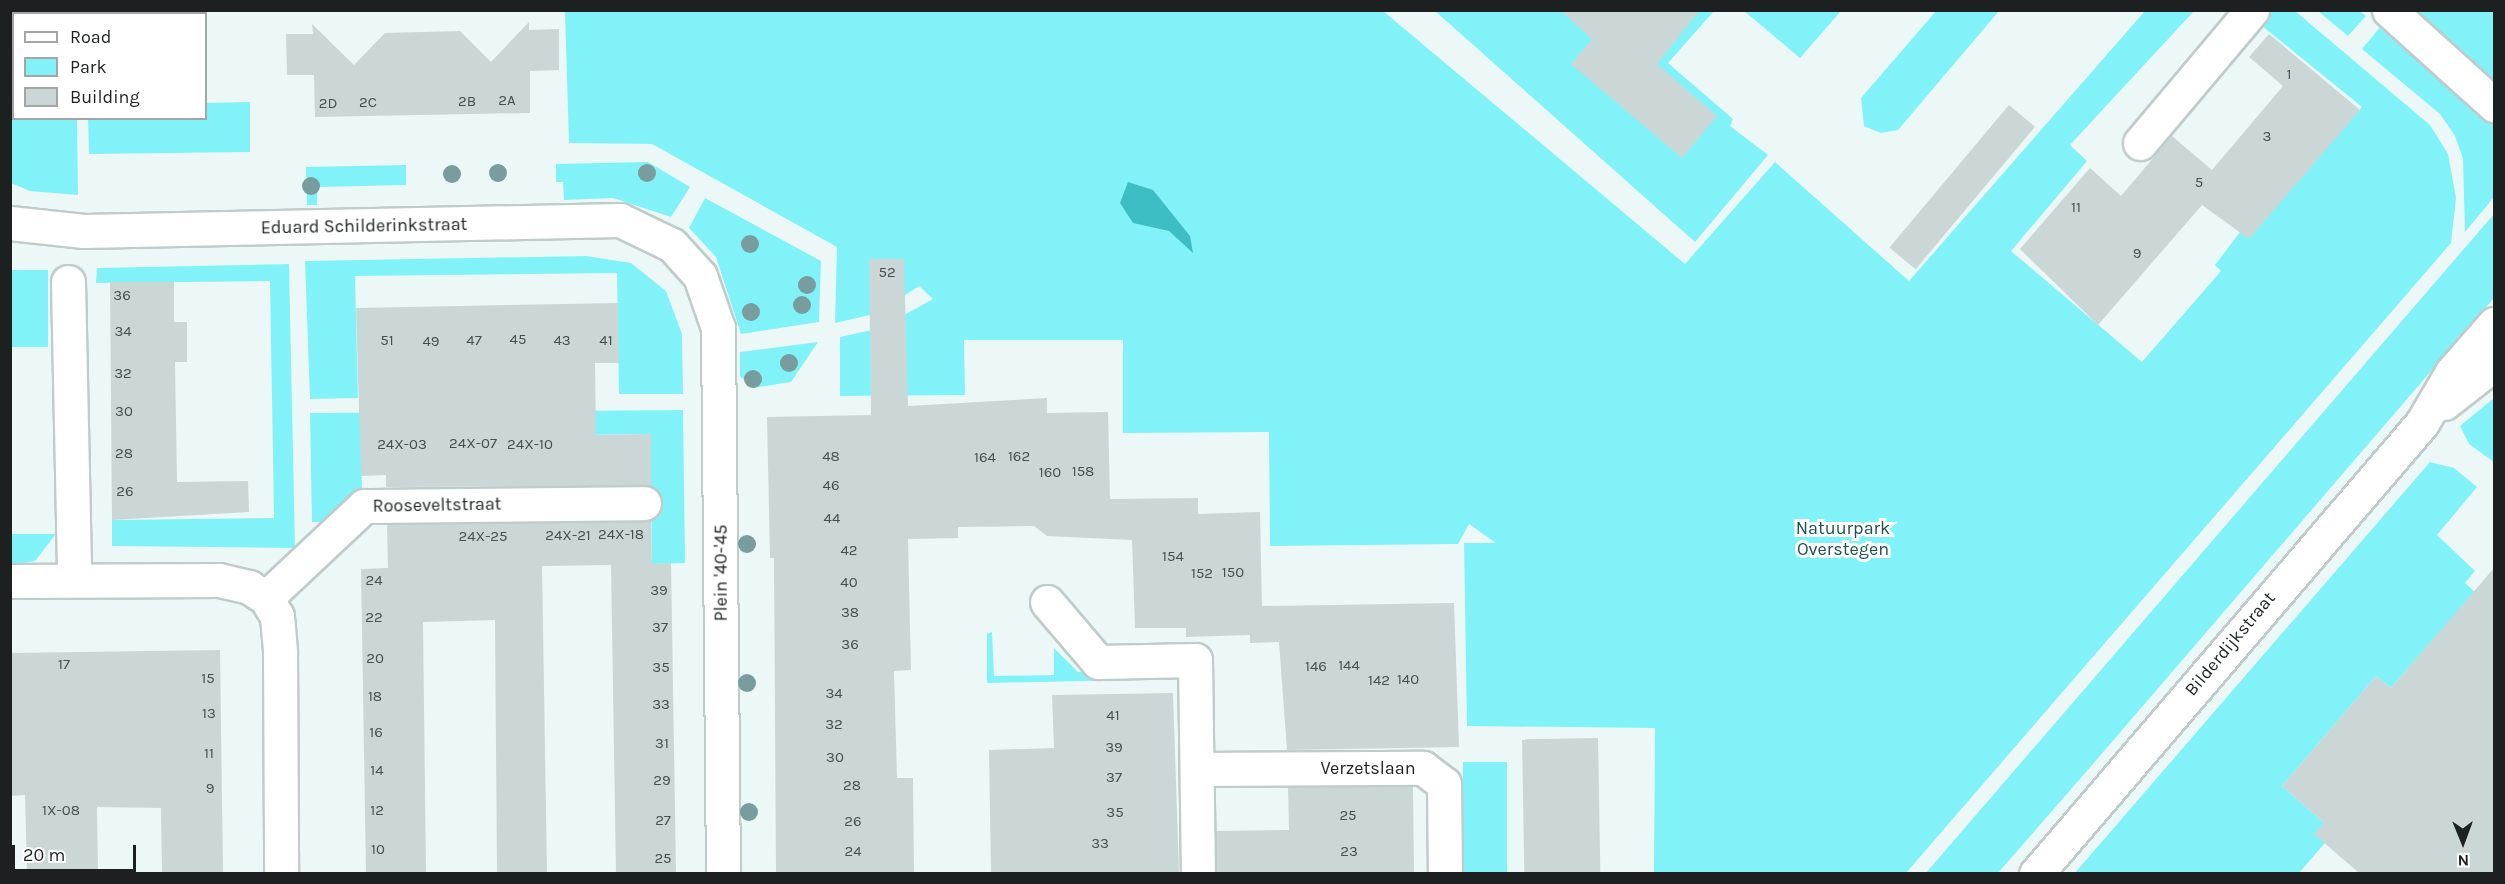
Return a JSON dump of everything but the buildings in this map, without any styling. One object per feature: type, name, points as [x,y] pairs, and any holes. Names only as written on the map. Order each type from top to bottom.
[{"type":"street","points":[[2140,143],[2252,10]]},
{"type":"street","points":[[2389,10],[2494,105]]},
{"type":"street","name":"Eduard Schilderinkstraat","points":[[10,223],[84,231],[620,220],[672,245],[700,276]]},
{"type":"street","name":"Plein '40-'45","points":[[700,276],[718,328],[723,873]]},
{"type":"street","points":[[68,282],[74,579]]},
{"type":"street","name":"Bilderdijkstraat","points":[[2036,873],[2426,417],[2452,372],[2494,324]]},
{"type":"street","name":"Bilderdijkstraat","points":[[2426,417],[2494,364]]},
{"type":"street","name":"Rooseveltstraat","points":[[266,598],[364,506],[644,503]]},
{"type":"street","points":[[10,581],[219,580],[249,587],[266,598],[277,616],[280,653],[281,873]]},
{"type":"street","points":[[1047,602],[1098,662],[1195,660],[1198,873]]},
{"type":"street","name":"Verzetslaan","points":[[1197,769],[1423,768],[1444,784],[1446,873]]},
{"type":"green space","points":[[1937,10],[1999,11],[1898,130],[1881,133],[1864,126],[1861,98]]},
{"type":"green space","name":"Natuurpark Overstegen","points":[[565,11],[1383,11],[1685,264],[1775,162],[1909,281],[2145,11],[2194,11],[2070,145],[2087,161],[2011,251],[2142,362],[2221,271],[2215,265],[2241,231],[2249,237],[2362,107],[2261,25],[2273,11],[2295,11],[2430,125],[2448,154],[2456,198],[2451,243],[1906,873],[1654,873],[1655,728],[1467,726],[1464,543],[1496,543],[1469,524],[1458,544],[1270,546],[1269,432],[1123,433],[1123,340],[964,340],[965,395],[840,396],[840,337],[881,328],[933,299],[919,286],[878,313],[835,323],[837,247],[652,144],[569,143]]},
{"type":"green space","points":[[1435,11],[1714,11],[1668,63],[1733,119],[1730,126],[1768,155],[1695,242]]},
{"type":"green space","points":[[1744,11],[1841,11],[1800,58]]},
{"type":"green space","points":[[2318,11],[2360,11],[2366,16],[2348,36]]},
{"type":"green space","points":[[2412,11],[2494,11],[2494,83]]},
{"type":"green space","points":[[2381,26],[2494,125],[2494,197],[2465,232],[2463,159],[2455,136],[2440,114],[2362,49]]},
{"type":"green space","points":[[250,102],[250,152],[89,154],[88,120],[207,120],[207,103]]},
{"type":"green space","points":[[11,108],[12,120],[77,120],[78,195],[30,191],[11,183]]},
{"type":"green space","points":[[648,162],[690,187],[671,217],[613,198],[564,200],[563,182],[556,182],[556,164]]},
{"type":"green space","points":[[406,165],[406,185],[317,187],[317,205],[307,205],[306,167]]},
{"type":"green space","points":[[705,198],[821,261],[819,322],[741,334],[716,257],[689,228]]},
{"type":"green space","points":[[2494,214],[2494,298],[2086,772],[1998,873],[1925,874]]},
{"type":"green space","points":[[586,256],[631,263],[666,291],[682,334],[683,394],[619,394],[617,273],[355,276],[358,398],[310,399],[305,261]]},
{"type":"green space","points":[[289,264],[295,548],[112,546],[112,520],[274,518],[270,281],[96,283],[97,268]]},
{"type":"green space","points":[[11,270],[48,270],[48,347],[11,347]]},
{"type":"green space","points":[[818,342],[791,382],[753,388],[740,376],[740,352]]},
{"type":"green space","points":[[2494,398],[2494,462],[2469,444],[2460,426]]},
{"type":"green space","points":[[683,410],[685,563],[652,564],[650,434],[361,438],[362,493],[329,522],[312,522],[310,413]]},
{"type":"green space","points":[[2430,462],[2454,468],[2477,487],[2437,535],[2475,571],[2465,583],[2474,591],[2465,622],[2437,635],[2391,688],[2376,676],[2282,786],[2324,823],[2325,843],[2299,873],[2074,874]]},
{"type":"green space","points":[[10,534],[56,534],[35,561],[11,565]]},
{"type":"green space","points":[[992,632],[994,676],[1054,675],[1054,648],[1078,672],[1173,679],[987,683],[987,634]]},
{"type":"green space","points":[[1463,762],[1507,762],[1507,873],[1463,873]]},
{"type":"shaded area","points":[[1128,182],[1153,190],[1190,236],[1193,253],[1169,231],[1133,223],[1120,203]]}]
